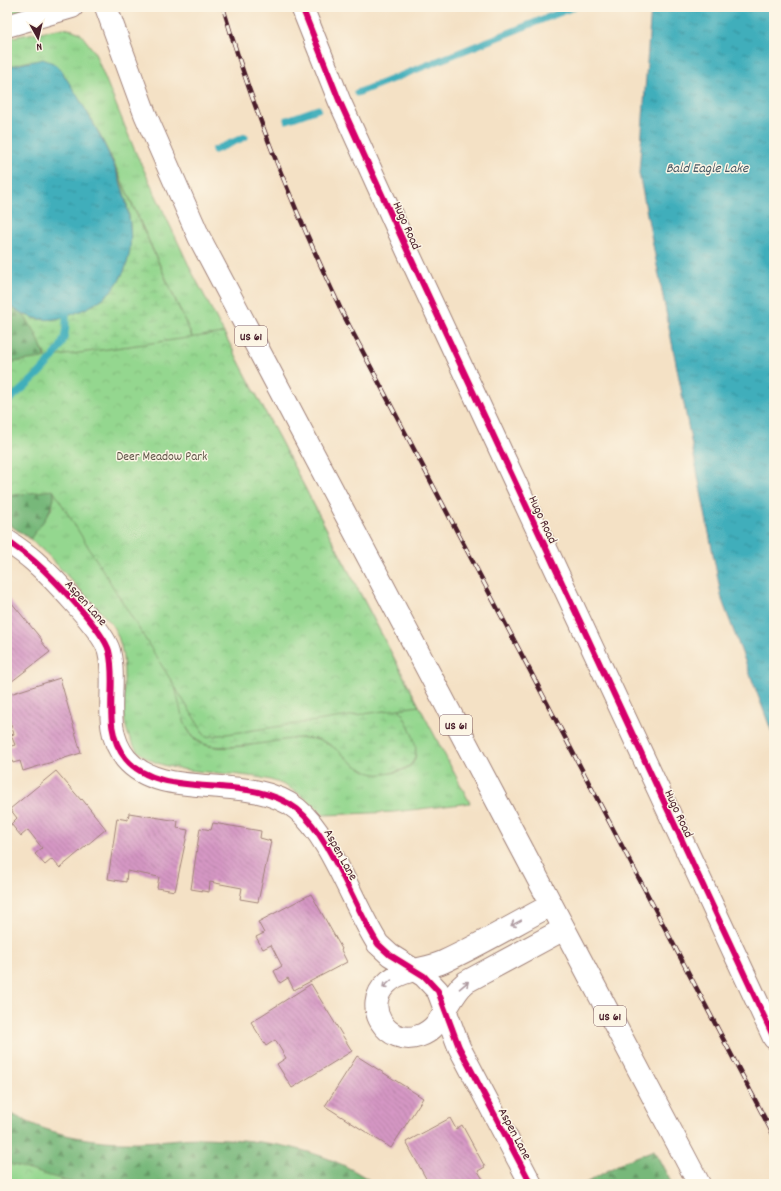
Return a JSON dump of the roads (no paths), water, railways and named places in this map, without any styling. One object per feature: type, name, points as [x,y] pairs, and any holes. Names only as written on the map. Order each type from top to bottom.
[{"type":"street","points":[[7,26],[72,7]]},
{"type":"street","name":"US 61","points":[[106,7],[150,127],[200,237],[699,1184]]},
{"type":"street","name":"Hugo Road","points":[[302,7],[336,93],[408,252],[774,1038]]},
{"type":"street","name":"Aspen Lane","points":[[7,541],[35,562],[104,637],[110,656],[113,734],[120,751],[130,764],[147,776],[158,779],[247,789],[274,796],[302,813],[318,833],[378,944],[390,955],[416,970],[434,986],[446,1010],[459,1047],[531,1184]]},
{"type":"street","points":[[551,905],[446,960],[394,978],[382,987],[377,1004],[377,1014],[381,1024],[388,1032],[398,1036],[408,1038],[419,1037],[432,1029],[459,989],[470,980],[564,929]]},
{"type":"water","name":"Bald Eagle Lake","points":[[651,7],[774,7],[774,738],[722,600],[639,173]]},
{"type":"water","points":[[43,59],[53,63],[60,69],[95,127],[112,162],[125,198],[131,233],[127,265],[110,292],[78,312],[68,316],[50,319],[33,318],[7,304],[7,67]]},
{"type":"waterway","points":[[357,93],[574,7]]},
{"type":"waterway","points":[[287,120],[318,109]]},
{"type":"waterway","points":[[215,150],[245,137]]},
{"type":"waterway","points":[[7,402],[40,373],[61,346],[66,330],[66,307]]},
{"type":"railway","points":[[223,7],[248,85],[276,162],[342,312],[774,1136]]},
{"type":"park label","name":"Deer Meadow Park","points":[[162,455]]}]
